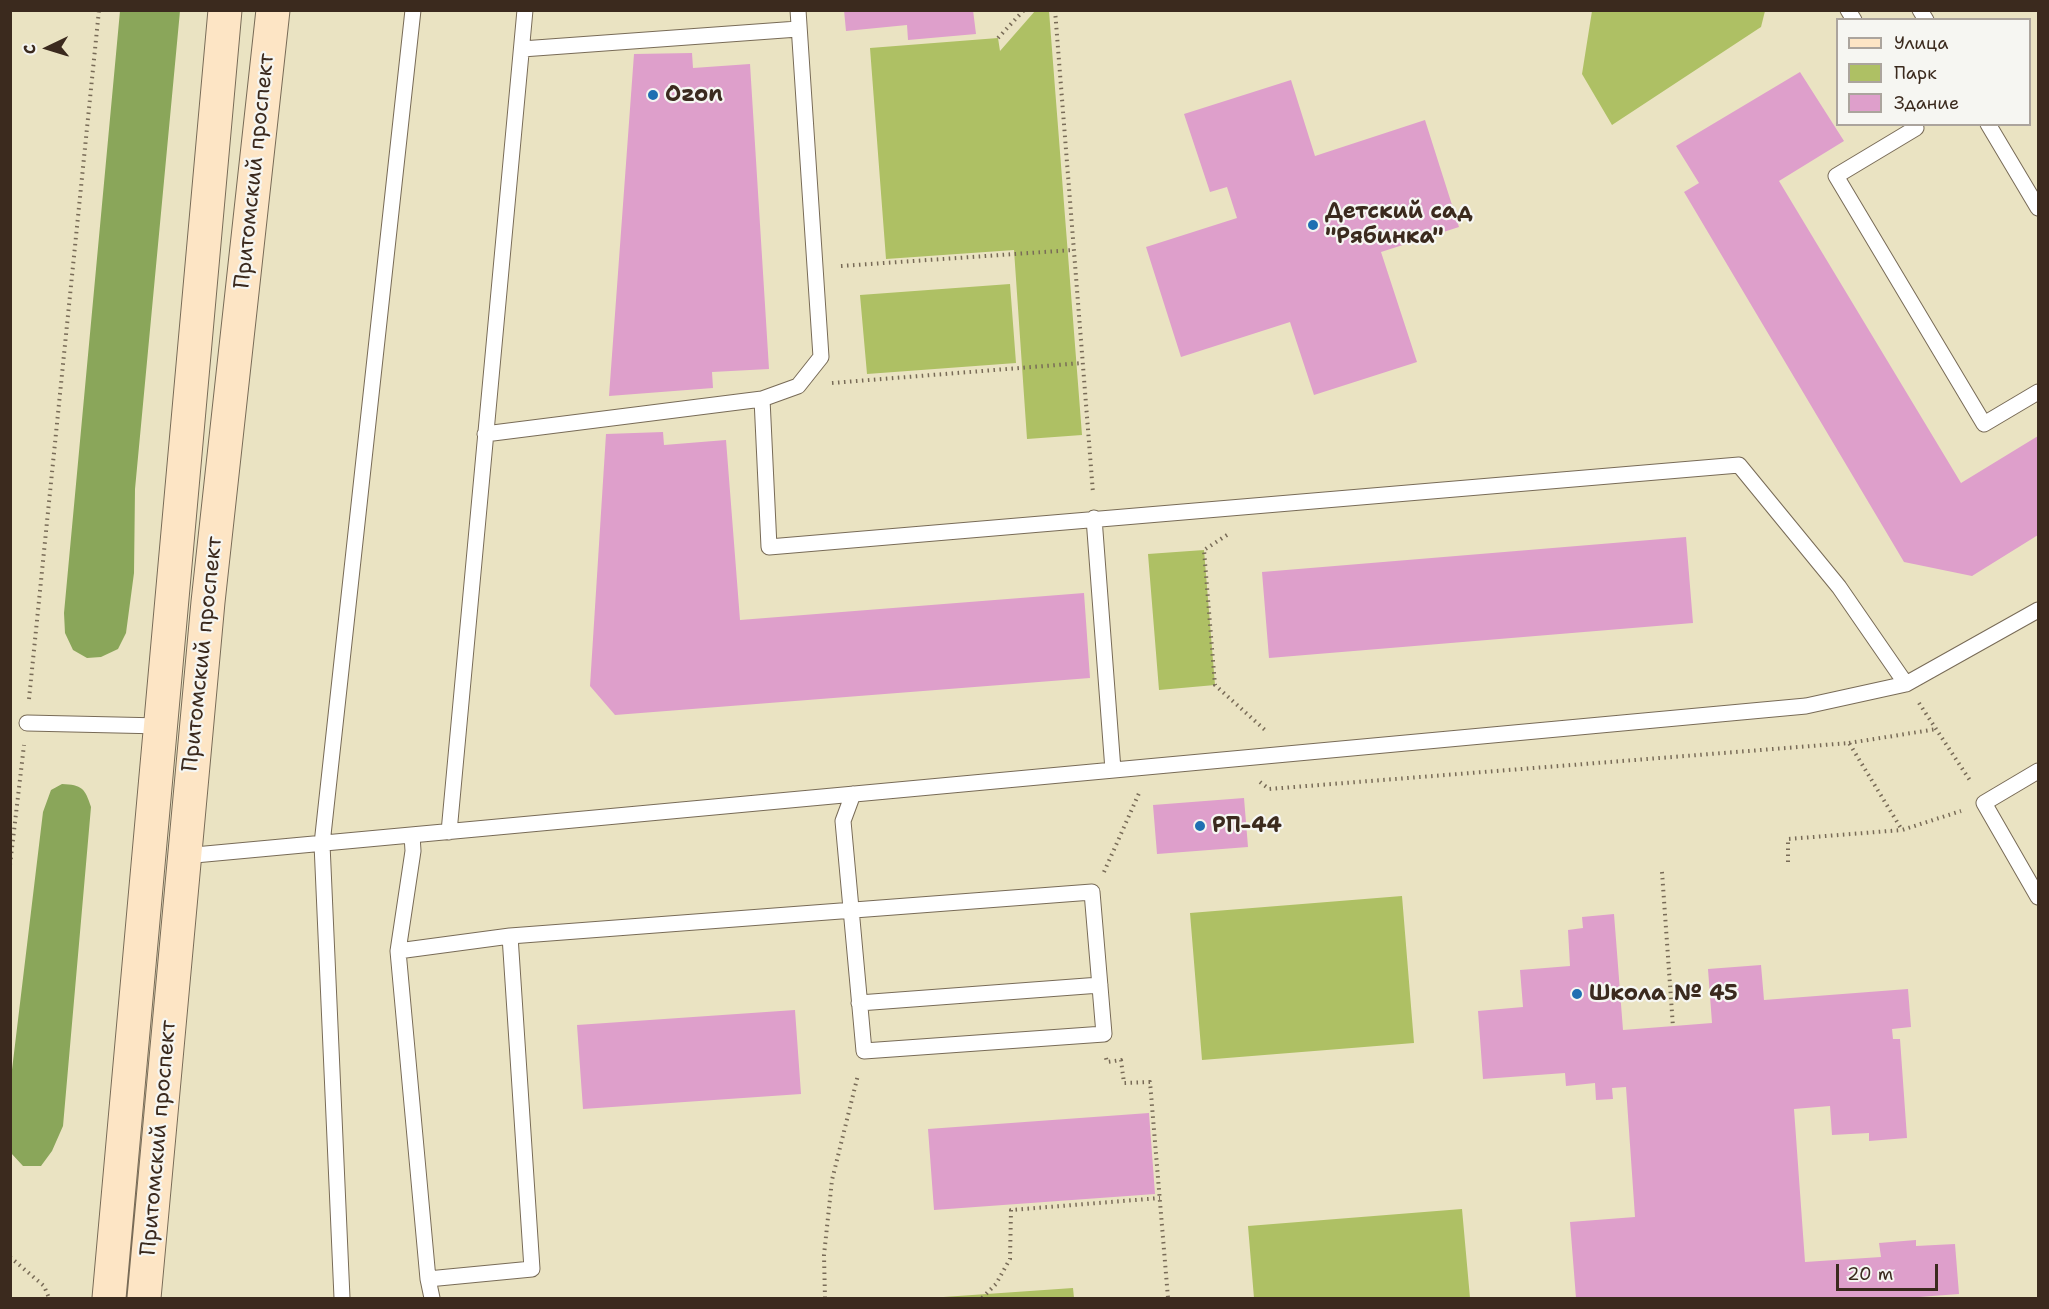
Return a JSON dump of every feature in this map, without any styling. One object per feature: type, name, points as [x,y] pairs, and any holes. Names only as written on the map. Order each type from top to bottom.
[{"type":"main road","name":"Притомский проспект","points":[[109,1299],[225,10]]},
{"type":"main road","name":"Притомский проспект","points":[[144,1299],[207,602],[273,10]]},
{"type":"lane","points":[[342,1299],[322,844],[413,10]]},
{"type":"lane","points":[[449,832],[525,10]]},
{"type":"lane","points":[[485,434],[762,399],[798,386],[821,357],[798,10]]},
{"type":"lane","points":[[522,49],[798,29]]},
{"type":"lane","points":[[1915,126],[1916,128],[1836,176],[1984,424],[2038,392]]},
{"type":"lane","points":[[1989,126],[2038,208]]},
{"type":"lane","points":[[762,399],[769,547],[1739,465],[1839,586],[1906,684]]},
{"type":"lane","points":[[1094,518],[1113,770]]},
{"type":"lane","points":[[184,856],[1806,706],[1906,684],[2038,610]]},
{"type":"lane","points":[[27,723],[161,726]]},
{"type":"lane","points":[[2038,771],[1984,803],[2038,897]]},
{"type":"lane","points":[[398,951],[510,936],[850,911],[1092,892],[1104,1034],[864,1051],[850,911],[843,821],[853,795]]},
{"type":"lane","points":[[412,835],[413,851],[398,951],[428,1279],[432,1299]]},
{"type":"lane","points":[[428,1279],[532,1269],[510,936]]},
{"type":"lane","points":[[859,1003],[1100,985]]},
{"type":"path","points":[[10,865],[27,723],[99,10]]},
{"type":"path","points":[[998,38],[1024,10]]},
{"type":"path","points":[[1054,10],[1094,518]]},
{"type":"path","points":[[815,268],[1073,250]]},
{"type":"path","points":[[798,386],[1082,363]]},
{"type":"path","points":[[1231,532],[1204,550],[1215,685],[1292,754]]},
{"type":"path","points":[[1788,862],[1788,839],[1902,830],[1984,803],[1906,684]]},
{"type":"path","points":[[1250,776],[1269,789],[1849,743],[1937,729]]},
{"type":"path","points":[[1849,743],[1902,830]]},
{"type":"path","points":[[1092,892],[1107,866],[1143,785],[1135,788]]},
{"type":"path","points":[[1662,872],[1672,1027]]},
{"type":"path","points":[[1104,1034],[1107,1062],[1121,1060],[1124,1083],[1150,1082],[1168,1299]]},
{"type":"path","points":[[825,1299],[824,1255],[832,1180],[864,1051]]},
{"type":"path","points":[[982,1299],[996,1284],[1010,1259],[1011,1210],[1160,1198]]},
{"type":"path","points":[[10,1257],[44,1286],[49,1299]]},
{"type":"green space","points":[[1592,10],[1765,11],[1761,27],[1612,125],[1582,74]]},
{"type":"green space","points":[[120,11],[180,11],[135,489],[134,573],[126,633],[118,649],[101,657],[87,658],[73,650],[65,633],[64,613]]},
{"type":"green space","points":[[1035,11],[1049,11],[1082,435],[1027,439],[1014,250],[886,259],[870,48],[998,38],[1000,51]]},
{"type":"green space","points":[[1010,284],[1016,363],[867,374],[860,295]]},
{"type":"green space","points":[[1204,550],[1215,685],[1159,690],[1148,554]]},
{"type":"green space","points":[[62,784],[74,785],[82,789],[91,807],[63,1126],[52,1151],[41,1166],[23,1166],[11,1153],[11,1078],[43,812],[51,790]]},
{"type":"green space","points":[[1402,896],[1414,1043],[1202,1060],[1190,913]]},
{"type":"green space","points":[[1462,1209],[1470,1298],[1254,1298],[1248,1226]]},
{"type":"green space","points":[[1073,1288],[1074,1298],[929,1298]]},
{"type":"building","points":[[844,10],[973,10],[976,34],[908,40],[907,25],[846,31]]},
{"type":"building","points":[[692,53],[693,68],[750,64],[769,369],[712,372],[713,388],[609,396],[634,54]]},
{"type":"building","points":[[1800,72],[1844,141],[1779,181],[1961,483],[2038,436],[2038,535],[1972,576],[1904,562],[1684,192],[1699,183],[1676,146]]},
{"type":"building","points":[[1291,80],[1315,156],[1425,120],[1459,227],[1381,252],[1417,362],[1314,395],[1290,322],[1181,357],[1146,247],[1237,218],[1227,187],[1210,192],[1184,114]]},
{"type":"building","points":[[663,432],[664,445],[726,440],[740,620],[1084,593],[1090,678],[615,715],[590,686],[606,434]]},
{"type":"building","points":[[1686,537],[1693,623],[1269,658],[1262,572]]},
{"type":"building","name":"РП-44","points":[[1244,798],[1248,847],[1157,854],[1153,805]]},
{"type":"building","points":[[1614,914],[1623,1030],[1712,1023],[1708,969],[1761,965],[1764,1000],[1908,989],[1911,1027],[1892,1029],[1893,1039],[1900,1039],[1907,1138],[1869,1141],[1869,1133],[1832,1135],[1830,1106],[1794,1109],[1805,1262],[1881,1257],[1879,1243],[1916,1240],[1916,1246],[1955,1244],[1959,1294],[1920,1298],[1576,1298],[1570,1222],[1635,1217],[1626,1087],[1612,1088],[1613,1099],[1596,1100],[1595,1083],[1566,1086],[1565,1073],[1483,1079],[1478,1011],[1523,1007],[1520,970],[1570,966],[1568,930],[1583,928],[1582,917]]},
{"type":"building","points":[[795,1010],[801,1094],[583,1109],[577,1025]]},
{"type":"building","points":[[1149,1113],[1155,1194],[934,1210],[928,1129]]},
{"type":"place","name":"Ozon","points":[[653,95]]},
{"type":"place","name":"Детский сад \"Рябинка\"","points":[[1313,225]]},
{"type":"place","name":"РП-44","points":[[1200,826]]},
{"type":"place","name":"Школа № 45","points":[[1577,994]]}]
